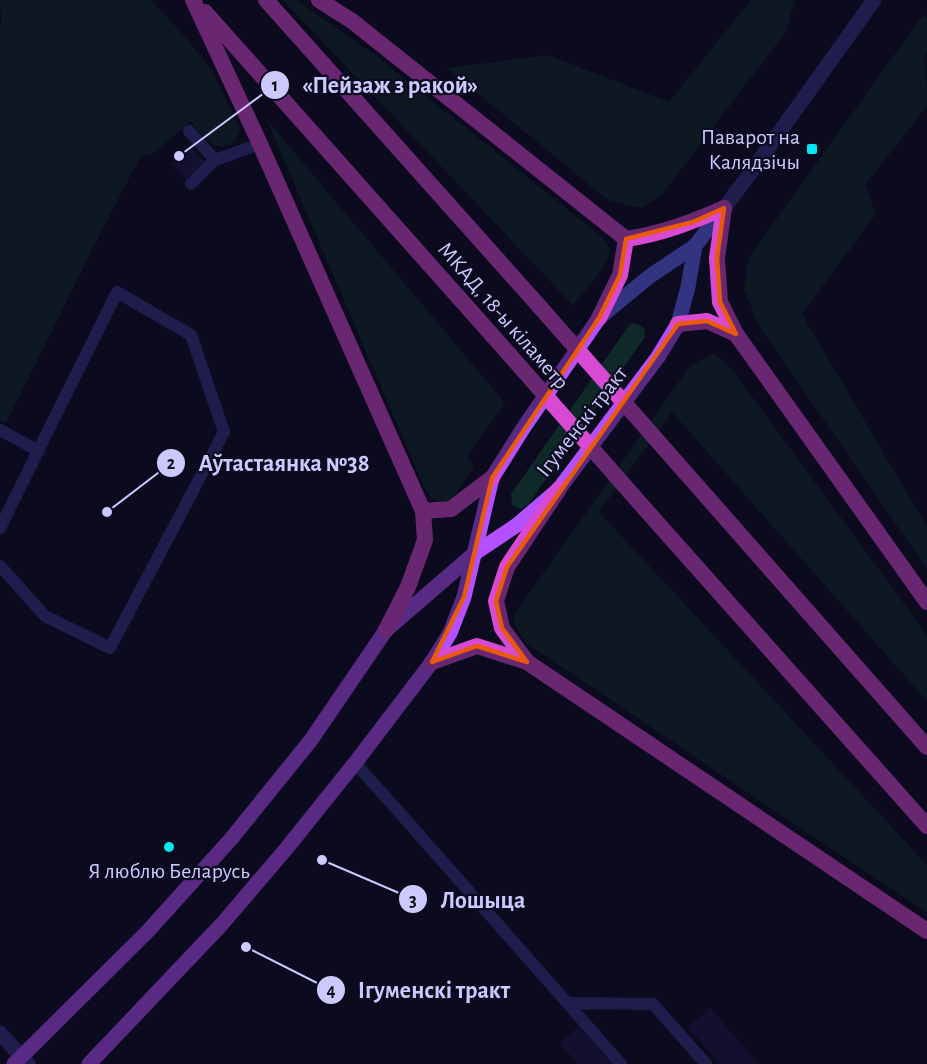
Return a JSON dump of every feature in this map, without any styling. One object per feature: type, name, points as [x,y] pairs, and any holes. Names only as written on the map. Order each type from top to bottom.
[{"type":"highway","points":[[194,0],[423,511],[425,540],[408,587],[386,630]]},
{"type":"highway","name":"МКАД, 18-ы кіламетр","points":[[194,0],[927,826]]},
{"type":"highway","name":"МКАД, 18-ы кіламетр","points":[[266,0],[927,747]]},
{"type":"highway","points":[[319,0],[351,21],[626,239],[649,236],[693,222],[724,208]]},
{"type":"highway","points":[[724,208],[717,258],[720,302],[736,334],[927,602]]},
{"type":"highway","points":[[600,318],[620,275],[626,239]]},
{"type":"highway","points":[[678,324],[707,321],[736,334]]},
{"type":"highway","points":[[423,511],[451,509],[492,478]]},
{"type":"highway","points":[[527,662],[502,628],[496,601],[507,567],[559,489]]},
{"type":"highway","points":[[432,662],[477,646],[527,662],[927,931]]},
{"type":"main road","name":"Ігуменскі тракт","points":[[89,1064],[222,924],[286,849],[432,662],[450,633],[464,597],[492,478],[524,427],[600,318]]},
{"type":"main road","name":"Ігуменскі тракт","points":[[21,1061],[148,932],[231,839],[311,740],[386,630],[475,553],[517,525],[559,489],[658,357],[678,324]]},
{"type":"street","points":[[600,318],[650,276],[695,246],[874,0]]},
{"type":"street","points":[[678,324],[688,287],[695,246]]},
{"type":"street","points":[[0,1033],[21,1061]]},
{"type":"lane","points":[[189,131],[215,160]]},
{"type":"lane","points":[[191,184],[215,160],[260,144]]},
{"type":"lane","points":[[0,528],[117,292],[191,335],[224,432],[110,648],[45,616],[0,566]]},
{"type":"lane","points":[[0,430],[39,451]]},
{"type":"lane","points":[[355,763],[621,1064]]},
{"type":"lane","points":[[567,1003],[653,1004],[702,1063]]},
{"type":"highlighted area","points":[[724,208],[717,258],[720,302],[736,334],[707,321],[678,324],[507,567],[496,601],[502,628],[527,662],[477,646],[432,662],[464,597],[492,478],[599,318],[620,275],[626,239],[693,222]]},
{"type":"green space","points":[[0,0],[151,0],[188,40],[213,73],[240,128],[232,143],[214,146],[190,121],[151,155],[141,155],[6,423],[0,420]]},
{"type":"green space","points":[[283,0],[296,0],[375,55],[602,237],[609,249],[607,259],[594,280],[573,305]]},
{"type":"green space","points":[[751,0],[795,0],[785,33],[660,197],[641,208],[608,200],[447,68],[548,55],[669,102]]},
{"type":"green space","points":[[923,15],[927,18],[927,51],[924,58],[927,106],[865,185],[876,214],[802,314],[927,527],[927,569],[759,326],[744,289],[749,257]]},
{"type":"green space","points":[[267,120],[505,403],[467,457],[474,467],[453,497],[445,502],[435,501],[425,489]]},
{"type":"green space","points":[[630,324],[637,324],[644,328],[645,337],[528,505],[520,509],[512,505],[511,494]]},
{"type":"green space","points":[[714,353],[734,372],[927,635],[927,701],[672,412],[599,512],[927,865],[927,913],[526,643],[514,623],[516,612],[690,366]]},
{"type":"building","points":[[190,146],[206,162],[187,180],[171,164]]},
{"type":"building","points":[[710,1008],[759,1064],[720,1064],[688,1027]]},
{"type":"building","points":[[579,1026],[612,1064],[578,1064],[560,1043]]},
{"type":"place","name":"Паварот на Калядзічы","points":[[812,149]]},
{"type":"place","name":"«Пейзаж з ракой»","points":[[179,156]]},
{"type":"place","name":"Аўтастаянка №38","points":[[107,512]]},
{"type":"place","name":"Я люблю Беларусь","points":[[169,847]]},
{"type":"place","name":"Лошыца","points":[[322,860]]},
{"type":"place","name":"Ігуменскі тракт","points":[[246,947]]}]
